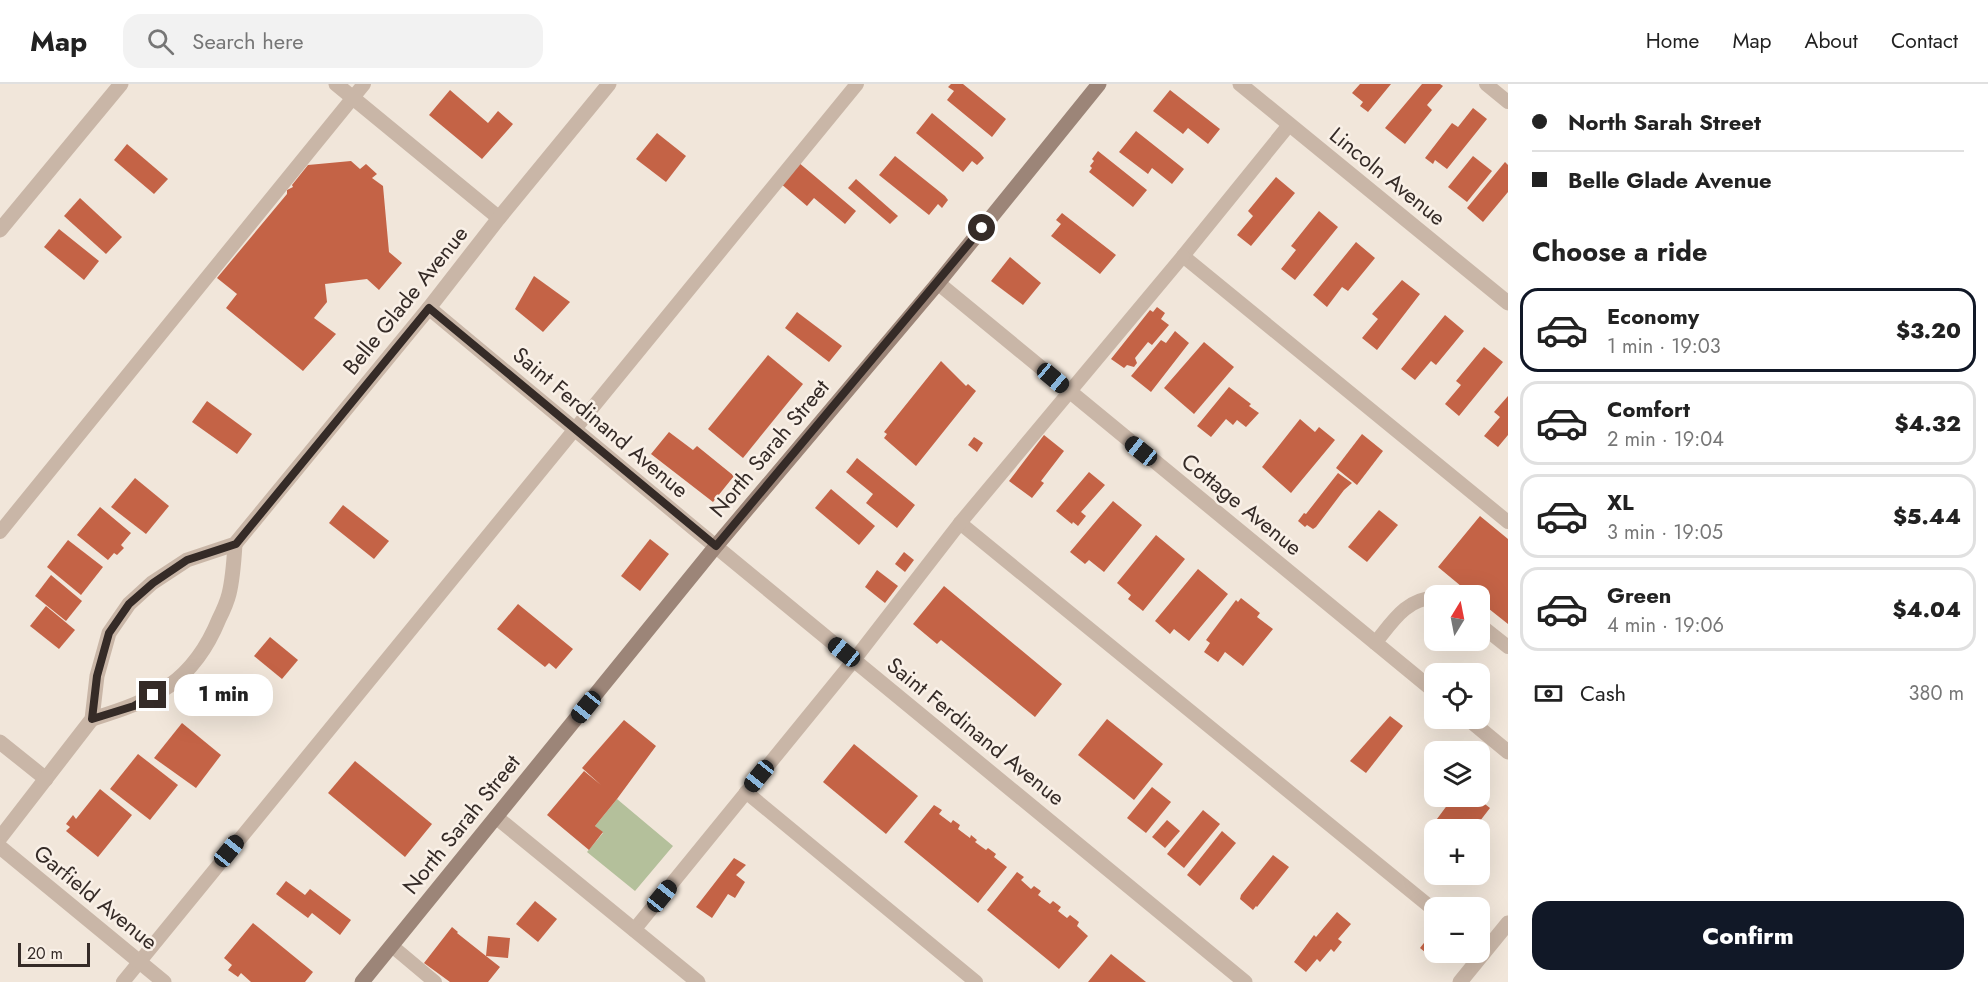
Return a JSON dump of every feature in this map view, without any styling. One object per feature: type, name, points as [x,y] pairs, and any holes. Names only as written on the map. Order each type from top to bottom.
[{"type":"street","points":[[0,230],[121,84]]},
{"type":"street","points":[[336,84],[499,218]]},
{"type":"street","name":"Belle Glade Avenue","points":[[236,544],[609,84]]},
{"type":"street","name":"North Sarah Street","points":[[362,982],[716,546],[938,283],[1099,84]]},
{"type":"street","name":"Lincoln Avenue","points":[[1239,84],[1508,303]]},
{"type":"street","name":"Cottage Avenue","points":[[938,283],[1424,683]]},
{"type":"street","name":"Saint Ferdinand Avenue","points":[[429,308],[1245,982]]},
{"type":"street","points":[[0,838],[92,719],[97,676],[109,633],[129,604],[153,583],[187,560],[236,544],[229,594],[214,633],[198,660],[173,685],[134,706],[92,719]]},
{"type":"street","points":[[1480,729],[1508,752]]},
{"type":"street","points":[[0,742],[46,779]]},
{"type":"street","points":[[496,817],[698,982]]},
{"type":"street","name":"Garfield Avenue","points":[[0,847],[164,982]]},
{"type":"street","points":[[1490,941],[1508,923]]},
{"type":"street","points":[[1460,982],[1473,963]]},
{"type":"lane","points":[[0,532],[364,84]]},
{"type":"lane","points":[[123,982],[856,84]]},
{"type":"lane","points":[[1486,84],[1508,102]]},
{"type":"lane","points":[[634,930],[854,660],[960,523],[1289,125]]},
{"type":"lane","points":[[1183,256],[1508,522]]},
{"type":"lane","points":[[960,523],[1424,902]]},
{"type":"lane","points":[[1375,643],[1408,605],[1424,598]]},
{"type":"lane","points":[[1490,633],[1508,647]]},
{"type":"lane","points":[[746,792],[976,982]]},
{"type":"lane","points":[[392,946],[435,982]]},
{"type":"green space","points":[[617,799],[673,846],[635,891],[587,852],[603,833],[595,826]]},
{"type":"building","points":[[951,84],[963,84],[1006,119],[992,137],[947,100],[954,91],[948,87]]},
{"type":"building","points":[[1360,84],[1391,84],[1368,112],[1360,106],[1363,102],[1352,93]]},
{"type":"building","points":[[1422,84],[1443,86],[1427,105],[1432,110],[1405,144],[1385,128]]},
{"type":"building","points":[[450,90],[488,123],[498,111],[513,124],[482,159],[429,115]]},
{"type":"building","points":[[1170,90],[1220,129],[1208,144],[1188,128],[1183,134],[1153,111]]},
{"type":"building","points":[[1473,108],[1487,119],[1447,169],[1435,160],[1433,164],[1425,158],[1452,123],[1458,127]]},
{"type":"building","points":[[932,113],[980,153],[984,158],[977,165],[972,161],[963,172],[916,133]]},
{"type":"building","points":[[1136,131],[1184,169],[1172,184],[1152,168],[1148,174],[1119,152]]},
{"type":"building","points":[[657,133],[686,156],[666,182],[636,159]]},
{"type":"building","points":[[127,144],[168,179],[154,194],[114,160]]},
{"type":"building","points":[[1098,151],[1147,190],[1133,207],[1089,172],[1094,161],[1092,159]]},
{"type":"building","points":[[895,156],[945,196],[948,200],[942,208],[938,204],[929,215],[879,175]]},
{"type":"building","points":[[1473,156],[1492,171],[1467,202],[1448,187]]},
{"type":"building","points":[[351,161],[360,169],[366,164],[377,174],[372,178],[383,186],[389,252],[402,263],[379,290],[367,279],[325,284],[327,302],[314,318],[336,334],[303,371],[226,308],[237,294],[217,278],[287,194],[287,190],[293,187],[292,185],[308,165]]},
{"type":"building","points":[[798,162],[856,211],[845,224],[814,198],[807,206],[780,183]]},
{"type":"building","points":[[1505,162],[1508,165],[1508,192],[1483,222],[1467,208]]},
{"type":"building","points":[[1276,177],[1295,193],[1251,246],[1237,235],[1253,216],[1248,211]]},
{"type":"building","points":[[856,179],[898,216],[890,224],[848,188]]},
{"type":"building","points":[[80,198],[122,237],[106,254],[64,216]]},
{"type":"building","points":[[1319,211],[1338,227],[1295,280],[1281,269],[1296,250],[1291,246]]},
{"type":"building","points":[[1062,213],[1116,255],[1100,274],[1051,236],[1061,224],[1056,220]]},
{"type":"building","points":[[59,229],[99,261],[84,280],[44,247]]},
{"type":"building","points":[[1356,242],[1375,258],[1348,291],[1342,287],[1327,307],[1313,295]]},
{"type":"building","points":[[1010,257],[1041,283],[1023,305],[991,281]]},
{"type":"building","points":[[534,276],[570,302],[543,332],[515,309]]},
{"type":"building","points":[[1402,280],[1420,294],[1377,350],[1362,338],[1378,319],[1372,314]]},
{"type":"building","points":[[1157,307],[1165,313],[1161,319],[1169,325],[1152,345],[1148,342],[1135,358],[1137,363],[1134,367],[1127,365],[1124,368],[1111,359],[1150,310],[1153,312]]},
{"type":"building","points":[[797,312],[842,346],[829,362],[785,328]]},
{"type":"building","points":[[1445,315],[1464,331],[1436,365],[1431,361],[1415,380],[1401,369]]},
{"type":"building","points":[[1175,331],[1189,343],[1151,392],[1131,376],[1161,340],[1166,343]]},
{"type":"building","points":[[1204,342],[1234,367],[1194,414],[1164,388]]},
{"type":"building","points":[[1484,347],[1503,362],[1459,416],[1445,404],[1461,385],[1456,381]]},
{"type":"building","points":[[768,355],[803,384],[743,458],[708,429]]},
{"type":"building","points":[[941,361],[966,386],[968,384],[976,391],[916,466],[884,438],[887,434],[884,432]]},
{"type":"building","points":[[1229,387],[1259,413],[1246,427],[1237,420],[1233,425],[1226,419],[1211,437],[1197,426]]},
{"type":"building","points":[[1508,396],[1508,435],[1498,447],[1484,436],[1500,417],[1494,412]]},
{"type":"building","points":[[207,401],[252,434],[237,454],[192,422]]},
{"type":"building","points":[[1300,419],[1315,432],[1319,427],[1335,440],[1291,493],[1262,467]]},
{"type":"building","points":[[669,432],[693,450],[697,446],[734,476],[713,502],[651,454]]},
{"type":"building","points":[[1362,434],[1383,451],[1357,485],[1336,468]]},
{"type":"building","points":[[1044,435],[1064,451],[1041,481],[1044,483],[1032,498],[1009,481]]},
{"type":"building","points":[[974,437],[983,443],[977,452],[968,445]]},
{"type":"building","points":[[857,458],[915,505],[897,528],[866,503],[873,494],[846,472]]},
{"type":"building","points":[[1089,472],[1105,485],[1081,512],[1086,516],[1078,526],[1056,511]]},
{"type":"building","points":[[1338,473],[1352,483],[1316,527],[1313,529],[1307,525],[1305,527],[1298,521]]},
{"type":"building","points":[[135,478],[169,506],[146,534],[111,507]]},
{"type":"building","points":[[831,489],[875,526],[859,545],[815,508]]},
{"type":"building","points":[[1113,501],[1142,525],[1104,572],[1089,560],[1085,564],[1070,552]]},
{"type":"building","points":[[343,505],[389,541],[374,559],[329,523]]},
{"type":"building","points":[[100,507],[131,533],[121,545],[124,548],[117,555],[114,553],[108,560],[77,535]]},
{"type":"building","points":[[1379,510],[1398,525],[1367,562],[1348,547]]},
{"type":"building","points":[[1480,516],[1508,539],[1508,624],[1490,610],[1490,585],[1460,585],[1438,567]]},
{"type":"building","points":[[1156,535],[1185,559],[1143,611],[1128,599],[1131,595],[1117,583]]},
{"type":"building","points":[[650,539],[669,554],[640,591],[621,576]]},
{"type":"building","points":[[68,540],[103,567],[81,595],[47,567]]},
{"type":"building","points":[[904,552],[914,560],[905,572],[895,564]]},
{"type":"building","points":[[1198,569],[1228,594],[1189,641],[1174,629],[1170,634],[1155,621]]},
{"type":"building","points":[[877,570],[898,586],[885,603],[865,587]]},
{"type":"building","points":[[51,575],[82,601],[66,621],[35,596]]},
{"type":"building","points":[[944,586],[1062,684],[1035,717],[941,640],[937,644],[913,624]]},
{"type":"building","points":[[1241,598],[1260,613],[1257,617],[1273,629],[1243,666],[1225,652],[1218,662],[1204,652],[1210,643],[1206,640],[1236,600],[1238,602]]},
{"type":"building","points":[[518,604],[573,649],[556,669],[549,663],[545,667],[497,629]]},
{"type":"building","points":[[46,606],[75,630],[59,649],[30,626]]},
{"type":"building","points":[[270,637],[298,660],[282,679],[254,656]]},
{"type":"building","points":[[1390,716],[1403,726],[1366,773],[1350,761]]},
{"type":"building","points":[[1107,719],[1163,764],[1134,800],[1078,755]]},
{"type":"building","points":[[624,720],[656,746],[595,826],[603,832],[589,850],[547,815],[584,771],[601,785],[582,768]]},
{"type":"building","points":[[182,723],[221,755],[196,788],[154,758]]},
{"type":"building","points":[[854,744],[918,796],[886,834],[823,782]]},
{"type":"building","points":[[138,754],[178,785],[150,820],[110,789]]},
{"type":"building","points":[[355,761],[432,824],[405,857],[328,793]]},
{"type":"building","points":[[1152,787],[1171,802],[1146,833],[1127,818]]},
{"type":"building","points":[[100,789],[132,815],[98,857],[66,831],[70,827],[66,824],[73,815],[76,819]]},
{"type":"building","points":[[934,805],[942,810],[939,814],[951,823],[953,820],[960,825],[958,829],[970,838],[971,835],[977,840],[975,842],[986,850],[988,848],[996,854],[994,857],[1007,867],[978,903],[904,842]]},
{"type":"building","points":[[1446,807],[1490,808],[1482,819],[1437,819]]},
{"type":"building","points":[[1203,810],[1220,824],[1184,868],[1167,854]]},
{"type":"building","points":[[1167,820],[1180,831],[1165,848],[1152,837]]},
{"type":"building","points":[[1222,831],[1236,843],[1200,886],[1187,875]]},
{"type":"building","points":[[1273,855],[1289,867],[1253,910],[1240,899],[1241,895]]},
{"type":"building","points":[[734,858],[746,865],[736,875],[745,882],[735,898],[728,894],[712,918],[696,907]]},
{"type":"building","points":[[1017,872],[1024,877],[1021,880],[1031,889],[1034,886],[1041,891],[1038,895],[1050,904],[1053,901],[1061,907],[1058,911],[1067,918],[1070,915],[1079,922],[1077,926],[1088,936],[1059,969],[987,910]]},
{"type":"building","points":[[286,881],[305,895],[310,889],[351,920],[340,935],[312,913],[308,918],[276,894]]},
{"type":"building","points":[[535,901],[557,919],[538,942],[516,924]]},
{"type":"building","points":[[1337,912],[1351,924],[1338,939],[1342,942],[1334,952],[1331,949],[1320,962],[1317,959],[1306,972],[1294,962],[1314,935],[1316,937]]},
{"type":"building","points":[[253,923],[313,972],[305,982],[251,982],[241,973],[238,977],[228,970],[232,965],[224,958]]},
{"type":"building","points":[[452,927],[500,967],[488,982],[450,982],[424,963]]},
{"type":"building","points":[[488,936],[510,938],[508,958],[486,956]]},
{"type":"building","points":[[1111,954],[1146,982],[1088,982]]},
{"type":"route","points":[[153,695],[134,706],[92,719],[97,676],[109,633],[129,604],[153,583],[187,560],[236,544],[429,308],[716,546],[982,228]]}]
